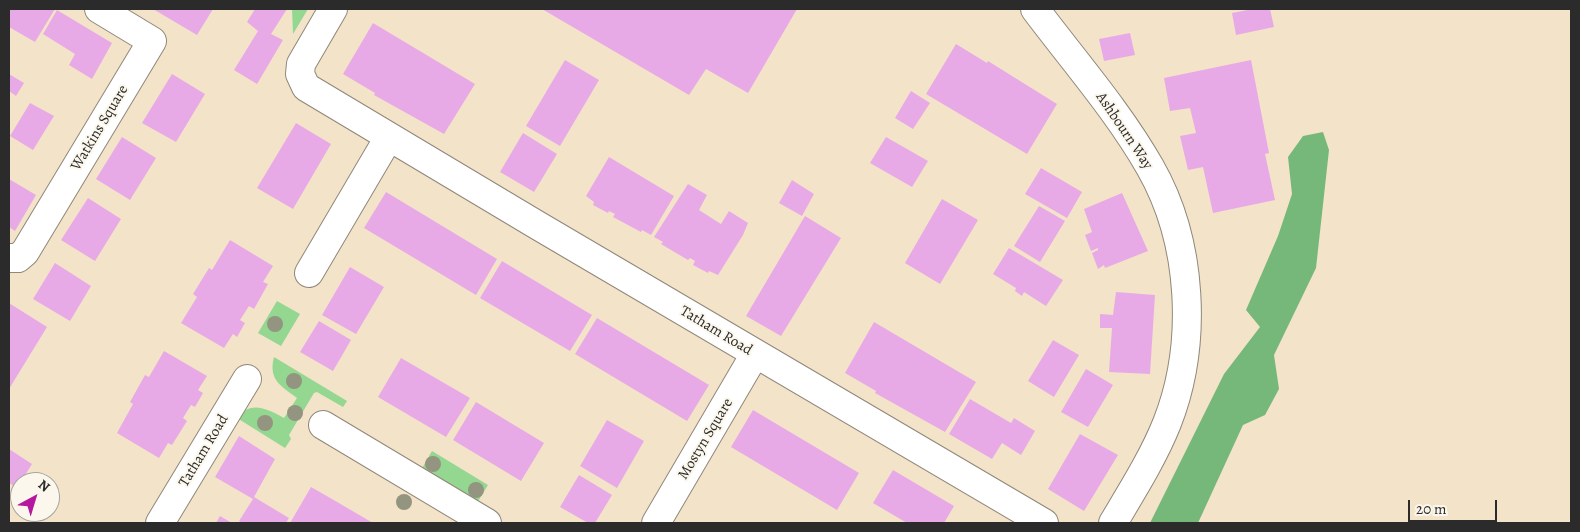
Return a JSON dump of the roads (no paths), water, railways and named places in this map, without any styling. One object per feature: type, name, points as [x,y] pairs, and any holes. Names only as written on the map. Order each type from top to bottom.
[{"type":"street","name":"Watkins Square","points":[[9,258],[18,258],[25,252],[152,41],[99,9]]},
{"type":"street","name":"Tatham Road","points":[[333,9],[301,64],[300,74],[306,86],[1044,523]]},
{"type":"street","name":"Ashbourn Way","points":[[1035,9],[1132,137],[1152,170],[1172,220],[1184,276],[1186,337],[1177,391],[1167,423],[1114,523]]},
{"type":"street","points":[[309,273],[390,137]]},
{"type":"street","name":"Mostyn Square","points":[[656,523],[756,354]]},
{"type":"street","name":"Tatham Road","points":[[160,523],[247,379]]},
{"type":"street","points":[[322,425],[487,523]]}]
